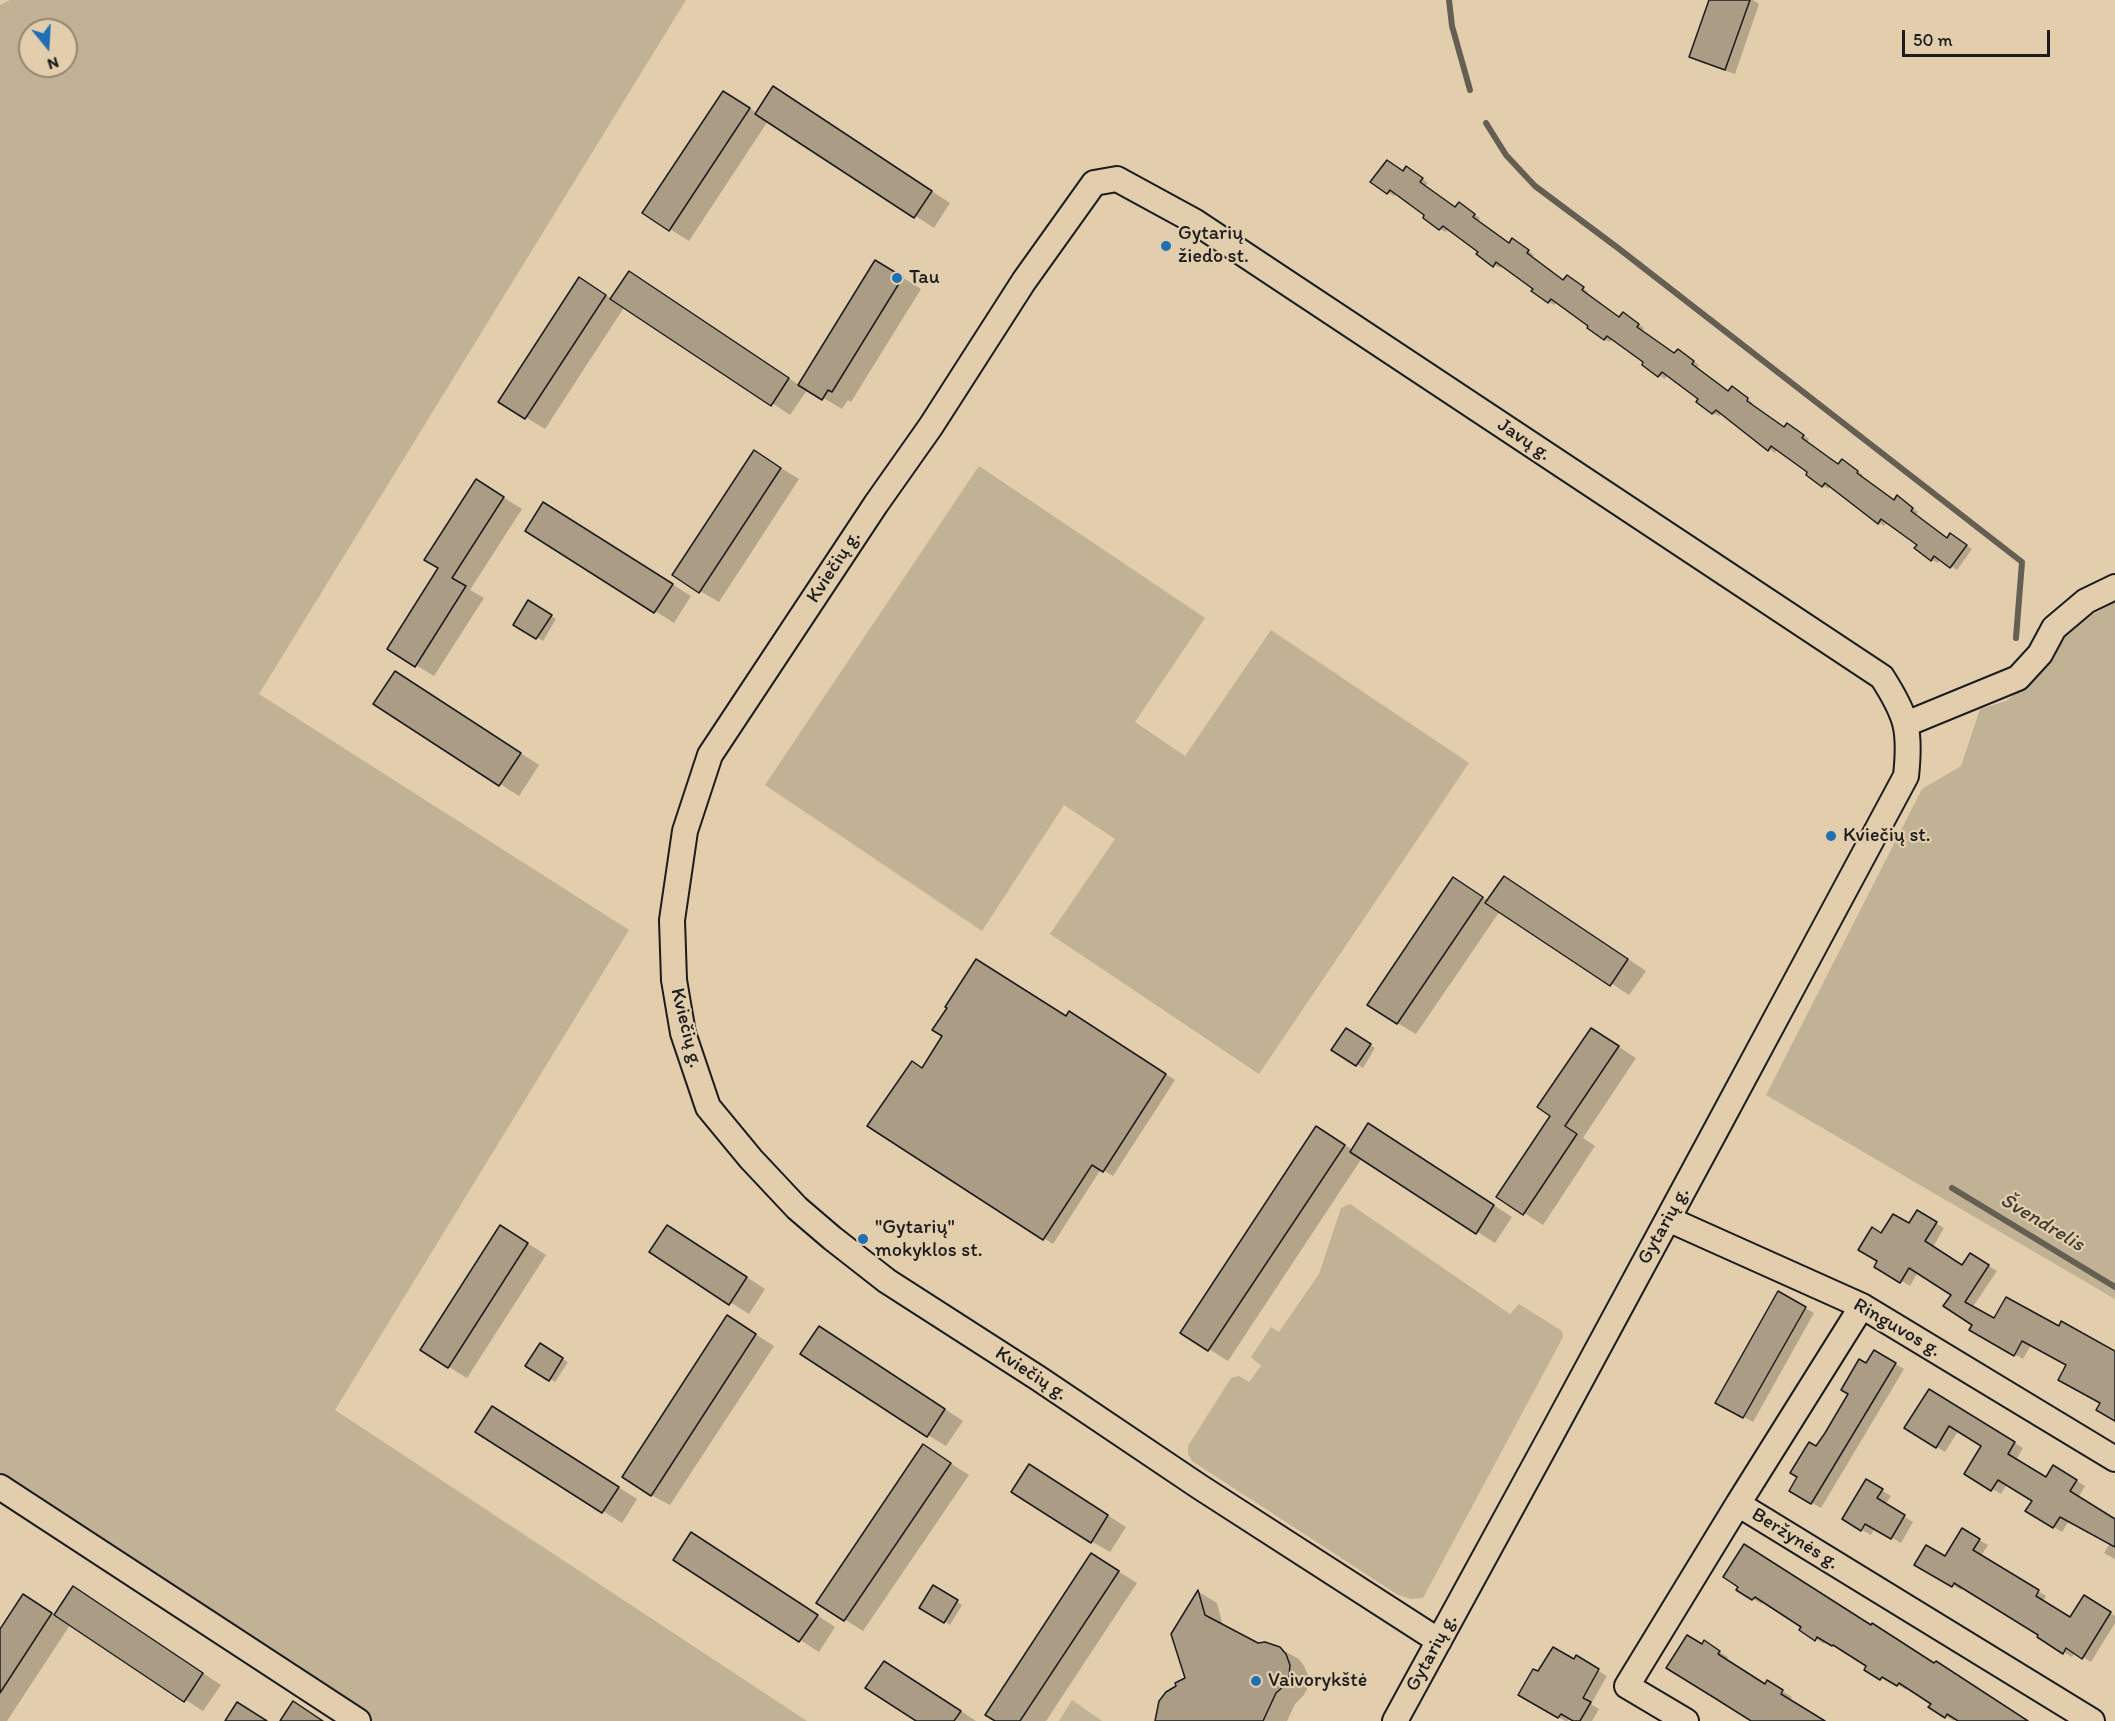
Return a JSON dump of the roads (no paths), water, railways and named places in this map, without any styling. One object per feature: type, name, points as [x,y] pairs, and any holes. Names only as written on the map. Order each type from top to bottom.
[{"type":"street","name":"Javų g.","points":[[1117,179],[1194,221],[1882,678],[1899,704],[1906,724]]},
{"type":"street","name":"Kviečių g.","points":[[1117,179],[1094,183],[1065,221],[1004,310],[931,426],[876,504],[710,755],[685,831],[672,920],[674,980],[683,1033],[708,1107],[751,1159],[797,1208],[832,1238],[887,1281],[1439,1641]]},
{"type":"street","points":[[1906,724],[2018,678],[2040,654],[2054,628],[2086,601],[2115,587]]},
{"type":"street","name":"Gytarių g.","points":[[1395,1721],[1906,776],[1908,750],[1906,724]]},
{"type":"street","name":"Ringuvos g.","points":[[1668,1219],[1862,1306],[2115,1459]]},
{"type":"street","points":[[1738,1504],[1862,1306]]},
{"type":"street","points":[[0,1487],[358,1721]]},
{"type":"street","name":"Beržynės g.","points":[[1686,1721],[1627,1686],[1738,1504],[2092,1721]]},
{"type":"waterway","points":[[1449,0],[1452,26],[1470,90]]},
{"type":"waterway","points":[[1486,123],[1506,155],[1535,186],[2022,562],[2016,638]]},
{"type":"waterway","name":"Švendrelis","points":[[1952,1188],[2115,1287]]},
{"type":"place","name":"Gytarių žiedo st.","points":[[1166,246]]},
{"type":"place","name":"Tau","points":[[897,278]]},
{"type":"place","name":"Kviečių st.","points":[[1831,836]]},
{"type":"place","name":"\"Gytarių\" mokyklos st.","points":[[863,1239]]},
{"type":"place","name":"Vaivorykštė","points":[[1256,1681]]}]
